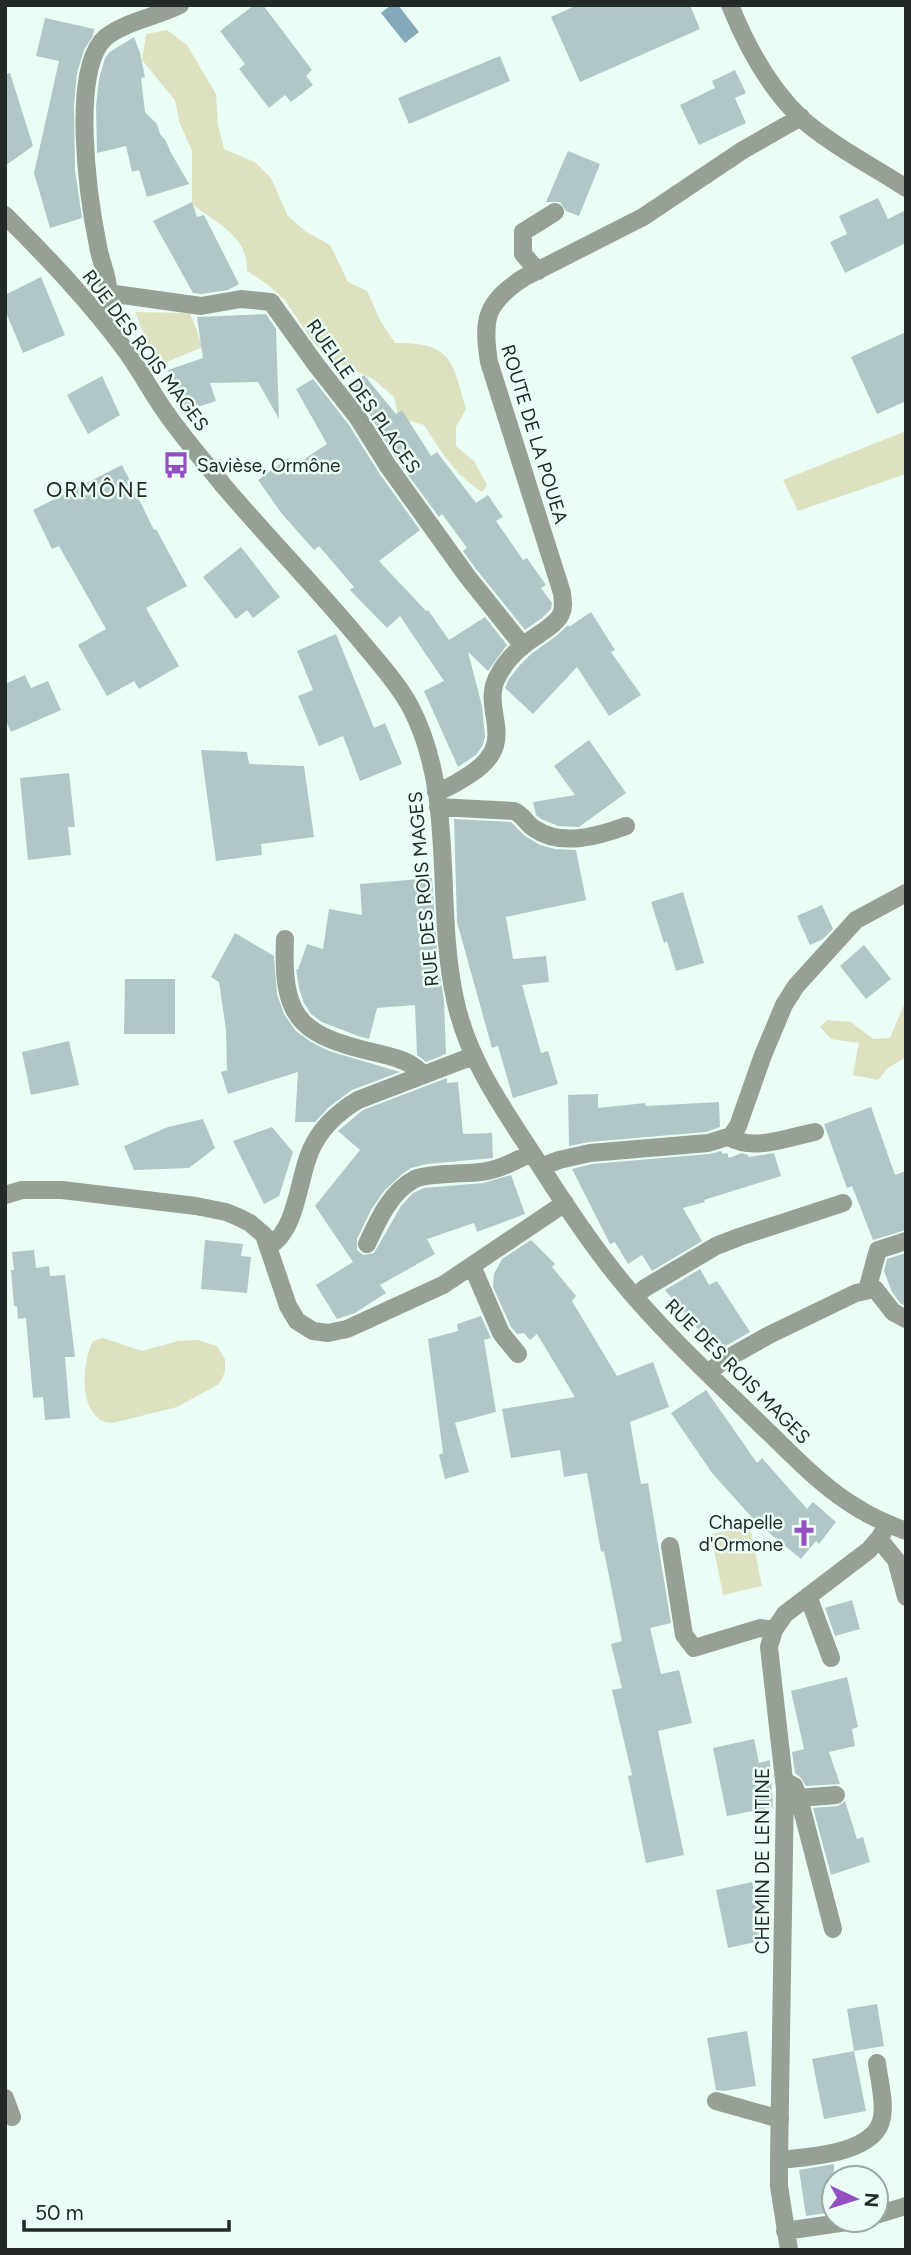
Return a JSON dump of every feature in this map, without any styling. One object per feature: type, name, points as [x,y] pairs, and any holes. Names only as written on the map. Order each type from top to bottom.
[{"type":"street","points":[[97,314],[107,304],[108,293],[98,246],[87,161],[85,104],[90,67],[100,43],[115,31],[180,5]]},
{"type":"street","points":[[730,5],[753,55],[801,117],[906,188]]},
{"type":"street","name":"ROUTE DE LA POUEA","points":[[437,799],[446,789],[487,761],[494,749],[498,733],[494,694],[497,677],[506,663],[523,646],[560,617],[564,607],[562,593],[489,362],[485,331],[493,304],[505,290],[643,217],[743,150],[801,117]]},
{"type":"street","points":[[538,271],[523,254],[523,232],[555,212]]},
{"type":"street","name":"RUE DES ROIS MAGES","points":[[5,215],[55,265],[97,314],[188,443],[346,623],[410,705],[422,733],[437,799],[454,995],[473,1056],[496,1099],[565,1203],[620,1280],[669,1334],[815,1475],[884,1531],[906,1531]]},
{"type":"street","name":"RUELLE DES PLACES","points":[[108,293],[201,306],[241,299],[271,302],[358,418],[388,466],[467,576],[523,646]]},
{"type":"street","points":[[437,799],[514,811],[535,829],[564,839],[603,834],[626,826]]},
{"type":"street","points":[[367,1244],[381,1214],[406,1185],[419,1177],[484,1172],[536,1160],[559,1160],[590,1153],[708,1143],[729,1137],[738,1126],[763,1055],[784,1005],[796,986],[856,920],[906,893]]},
{"type":"street","points":[[285,939],[284,974],[287,988],[291,1003],[307,1027],[333,1042],[411,1064],[418,1067],[423,1075]]},
{"type":"street","points":[[269,1246],[279,1238],[288,1224],[309,1154],[319,1135],[348,1107],[358,1100],[473,1056]]},
{"type":"street","points":[[729,1137],[745,1143],[760,1143],[815,1132]]},
{"type":"street","points":[[5,1195],[22,1190],[42,1189],[226,1212],[250,1223],[264,1235],[292,1316],[301,1326],[318,1332],[347,1329],[443,1285],[565,1203]]},
{"type":"street","points":[[635,1296],[716,1246],[843,1203]]},
{"type":"street","points":[[867,1290],[878,1250],[906,1241]]},
{"type":"street","points":[[472,1266],[501,1333],[518,1354]]},
{"type":"street","points":[[709,1373],[721,1362],[769,1335],[856,1293],[875,1289],[893,1312],[906,1319]]},
{"type":"street","points":[[670,1546],[684,1635],[694,1648],[760,1628],[774,1630],[785,1614],[857,1560],[884,1531],[896,1560],[906,1597]]},
{"type":"street","points":[[808,1596],[831,1658]]},
{"type":"street","name":"CHEMIN DE LENTINE","points":[[774,1630],[769,1657],[785,1781],[779,2186],[789,2250]]},
{"type":"street","points":[[785,1781],[794,1786],[799,1798],[833,1929]]},
{"type":"street","points":[[799,1798],[836,1795]]},
{"type":"street","points":[[779,2160],[849,2149],[864,2143],[872,2136],[883,2116],[877,2063]]},
{"type":"street","points":[[5,2098],[12,2117]]},
{"type":"street","points":[[716,2101],[780,2119]]},
{"type":"street","points":[[785,2231],[820,2226]]},
{"type":"green space","points":[[167,30],[187,45],[216,94],[218,125],[224,149],[255,162],[271,178],[288,216],[305,231],[330,245],[348,282],[367,291],[381,322],[395,343],[428,346],[447,358],[453,367],[466,409],[456,427],[456,446],[474,461],[487,485],[482,492],[456,470],[424,425],[399,418],[394,397],[372,378],[327,359],[285,300],[247,271],[246,259],[237,239],[192,204],[192,151],[179,121],[175,100],[142,60],[146,34]]},
{"type":"green space","points":[[135,312],[190,313],[203,347],[157,366]]},
{"type":"green space","points":[[906,431],[906,474],[798,511],[783,480]]},
{"type":"green space","points":[[906,1000],[906,1057],[888,1068],[878,1080],[853,1075],[859,1043],[831,1039],[820,1027],[827,1020],[851,1022],[873,1039],[890,1038]]},
{"type":"green space","points":[[103,1338],[142,1351],[178,1341],[198,1340],[217,1346],[225,1359],[225,1372],[219,1384],[177,1407],[113,1423],[104,1422],[91,1410],[85,1391],[85,1369],[90,1349],[93,1341]]},
{"type":"green space","points":[[750,1526],[762,1586],[723,1595],[711,1534]]},
{"type":"water","points":[[391,5],[398,5],[419,32],[405,43],[381,13]]},
{"type":"building","points":[[254,5],[263,5],[312,70],[306,76],[313,85],[291,102],[285,95],[269,108],[239,69],[245,64],[220,31]]},
{"type":"building","points":[[577,5],[690,5],[700,29],[580,82],[551,17]]},
{"type":"building","points":[[45,18],[94,29],[77,73],[74,104],[75,170],[82,218],[50,228],[34,173],[59,61],[36,56]]},
{"type":"building","points":[[134,37],[145,77],[141,78],[145,112],[157,124],[189,184],[147,197],[139,170],[132,172],[126,146],[97,153],[96,106],[105,58]]},
{"type":"building","points":[[500,56],[510,81],[409,124],[398,98]]},
{"type":"building","points":[[735,70],[746,93],[735,98],[746,123],[699,145],[680,105],[715,88],[712,81]]},
{"type":"building","points":[[10,73],[33,146],[5,166],[5,74]]},
{"type":"building","points":[[568,151],[600,164],[579,216],[566,211],[560,202],[546,202]]},
{"type":"building","points":[[878,198],[888,219],[906,210],[906,243],[845,273],[830,242],[847,234],[839,216]]},
{"type":"building","points":[[192,202],[197,217],[204,215],[239,284],[228,290],[193,293],[153,221]]},
{"type":"building","points":[[41,277],[65,335],[23,353],[5,310],[5,295]]},
{"type":"building","points":[[266,314],[276,329],[279,419],[258,382],[210,383],[216,401],[182,412],[168,370],[203,358],[197,317]]},
{"type":"building","points":[[906,332],[906,401],[877,414],[851,357]]},
{"type":"building","points":[[364,375],[396,414],[402,410],[431,456],[437,452],[476,503],[488,495],[503,517],[496,521],[523,560],[527,558],[546,585],[541,588],[552,603],[551,609],[525,630],[476,569],[463,551],[467,548],[442,514],[439,517],[349,388]]},
{"type":"building","points":[[102,376],[120,415],[88,434],[67,395]]},
{"type":"building","points":[[313,379],[349,425],[420,530],[379,561],[426,611],[428,610],[449,640],[485,617],[507,645],[488,671],[468,652],[482,706],[485,736],[476,755],[458,767],[424,691],[444,681],[400,616],[387,628],[350,590],[354,587],[319,546],[314,550],[282,514],[258,480],[288,458],[294,466],[327,444],[296,389]]},
{"type":"building","points":[[122,465],[154,530],[156,529],[187,586],[146,608],[179,666],[139,689],[134,681],[107,696],[78,645],[106,629],[59,546],[52,549],[33,510]]},
{"type":"building","points":[[241,547],[280,597],[253,618],[247,610],[236,619],[203,577]]},
{"type":"building","points":[[591,612],[615,650],[611,652],[641,695],[609,716],[577,667],[533,714],[505,688],[509,679],[531,654],[568,625],[569,627]]},
{"type":"building","points":[[336,634],[374,728],[385,723],[402,764],[360,781],[343,736],[319,746],[298,696],[313,690],[297,651]]},
{"type":"building","points":[[25,675],[31,688],[48,681],[61,710],[11,732],[5,719],[5,684]]},
{"type":"building","points":[[589,740],[626,793],[579,827],[558,826],[541,819],[536,815],[533,802],[575,795],[554,766]]},
{"type":"building","points":[[201,750],[247,752],[249,764],[304,766],[314,837],[261,844],[262,855],[216,861]]},
{"type":"building","points":[[69,773],[75,827],[68,827],[71,855],[28,860],[20,778]]},
{"type":"building","points":[[454,819],[511,822],[525,836],[540,845],[576,850],[586,900],[506,917],[513,959],[546,956],[549,982],[522,985],[541,1053],[548,1051],[558,1084],[513,1098],[498,1046],[492,1048],[457,922]]},
{"type":"building","points":[[432,878],[438,964],[444,1000],[446,1054],[426,1062],[417,1055],[415,1005],[377,1008],[369,1039],[358,1036],[322,1022],[311,1014],[299,988],[296,969],[298,970],[307,944],[323,949],[329,909],[362,915],[360,884]]},
{"type":"building","points":[[683,892],[704,963],[676,971],[651,902]]},
{"type":"building","points":[[822,905],[833,929],[823,939],[810,945],[797,916]]},
{"type":"building","points":[[235,933],[274,956],[277,994],[284,1014],[296,1031],[329,1051],[400,1072],[352,1090],[329,1107],[315,1122],[295,1122],[298,1072],[228,1094],[221,1072],[227,1070],[226,1030],[219,982],[211,977]]},
{"type":"building","points":[[864,945],[891,979],[866,999],[840,966]]},
{"type":"building","points":[[125,979],[175,979],[175,1034],[124,1034]]},
{"type":"building","points":[[69,1041],[79,1085],[31,1095],[22,1052]]},
{"type":"building","points":[[447,1078],[447,1083],[458,1082],[463,1134],[492,1133],[493,1158],[411,1168],[384,1191],[371,1210],[357,1239],[357,1250],[363,1255],[374,1253],[401,1206],[413,1193],[424,1188],[483,1183],[511,1175],[525,1214],[477,1232],[474,1223],[427,1239],[435,1254],[380,1285],[386,1293],[355,1313],[337,1319],[316,1285],[353,1262],[315,1206],[360,1150],[338,1131],[363,1110]]},
{"type":"building","points":[[598,1094],[598,1108],[645,1103],[646,1106],[719,1102],[720,1127],[706,1132],[569,1146],[568,1095]]},
{"type":"building","points":[[871,1107],[895,1175],[906,1171],[906,1230],[873,1240],[852,1186],[847,1188],[824,1124]]},
{"type":"building","points":[[203,1119],[215,1148],[189,1168],[134,1170],[124,1146],[168,1127]]},
{"type":"building","points":[[272,1127],[293,1152],[279,1196],[264,1204],[233,1141]]},
{"type":"building","points":[[722,1151],[722,1154],[727,1153],[729,1158],[742,1153],[749,1157],[774,1153],[781,1176],[683,1208],[702,1241],[652,1271],[642,1255],[628,1264],[615,1242],[610,1244],[572,1169],[592,1164]]},
{"type":"building","points":[[205,1240],[243,1244],[241,1256],[251,1257],[247,1293],[201,1289]]},
{"type":"building","points":[[531,1240],[555,1264],[552,1267],[576,1296],[572,1301],[617,1376],[653,1362],[669,1407],[630,1422],[641,1484],[648,1483],[671,1623],[650,1628],[661,1674],[679,1670],[692,1723],[658,1731],[684,1855],[646,1863],[628,1776],[632,1775],[612,1690],[622,1688],[611,1644],[622,1641],[604,1551],[601,1552],[587,1473],[564,1477],[560,1450],[511,1458],[502,1409],[575,1397],[537,1334],[530,1340],[524,1333],[517,1334],[511,1327],[493,1287],[494,1274],[502,1259]]},
{"type":"building","points":[[34,1250],[36,1268],[49,1266],[50,1276],[65,1275],[75,1357],[65,1357],[70,1418],[45,1420],[43,1397],[33,1398],[26,1318],[18,1319],[17,1306],[14,1306],[11,1270],[14,1270],[12,1252]]},
{"type":"building","points":[[906,1253],[906,1306],[900,1303],[892,1292],[884,1271],[887,1259]]},
{"type":"building","points":[[700,1269],[709,1285],[717,1281],[750,1332],[717,1351],[665,1290]]},
{"type":"building","points":[[481,1316],[491,1338],[484,1340],[496,1412],[455,1423],[469,1472],[445,1479],[439,1455],[443,1453],[428,1339],[458,1331],[457,1324]]},
{"type":"building","points":[[706,1390],[757,1463],[762,1458],[807,1509],[813,1502],[836,1522],[819,1544],[816,1541],[801,1559],[757,1523],[712,1473],[671,1413]]},
{"type":"building","points":[[852,1600],[860,1629],[835,1636],[825,1608]]},
{"type":"building","points":[[847,1677],[858,1727],[852,1729],[855,1746],[829,1752],[840,1784],[806,1786],[795,1773],[792,1752],[804,1749],[791,1691]]},
{"type":"building","points":[[754,1739],[759,1763],[770,1760],[773,1807],[727,1816],[713,1748]]},
{"type":"building","points":[[845,1801],[857,1839],[863,1837],[870,1862],[831,1875],[813,1808],[838,1806]]},
{"type":"building","points":[[752,1882],[765,1940],[728,1948],[716,1890]]},
{"type":"building","points":[[877,2004],[884,2046],[854,2051],[847,2009]]},
{"type":"building","points":[[747,2031],[756,2086],[716,2090],[707,2038]]},
{"type":"building","points":[[854,2051],[866,2111],[824,2119],[812,2059]]},
{"type":"building","points":[[820,2166],[820,2214],[806,2216],[799,2170]]},
{"type":"place","name":"Savièse, Ormône","points":[[176,465]]},
{"type":"place","name":"Chapelle d'Ormone","points":[[804,1533]]},
{"type":"district","name":"ORMÔNE","points":[[98,490]]}]
